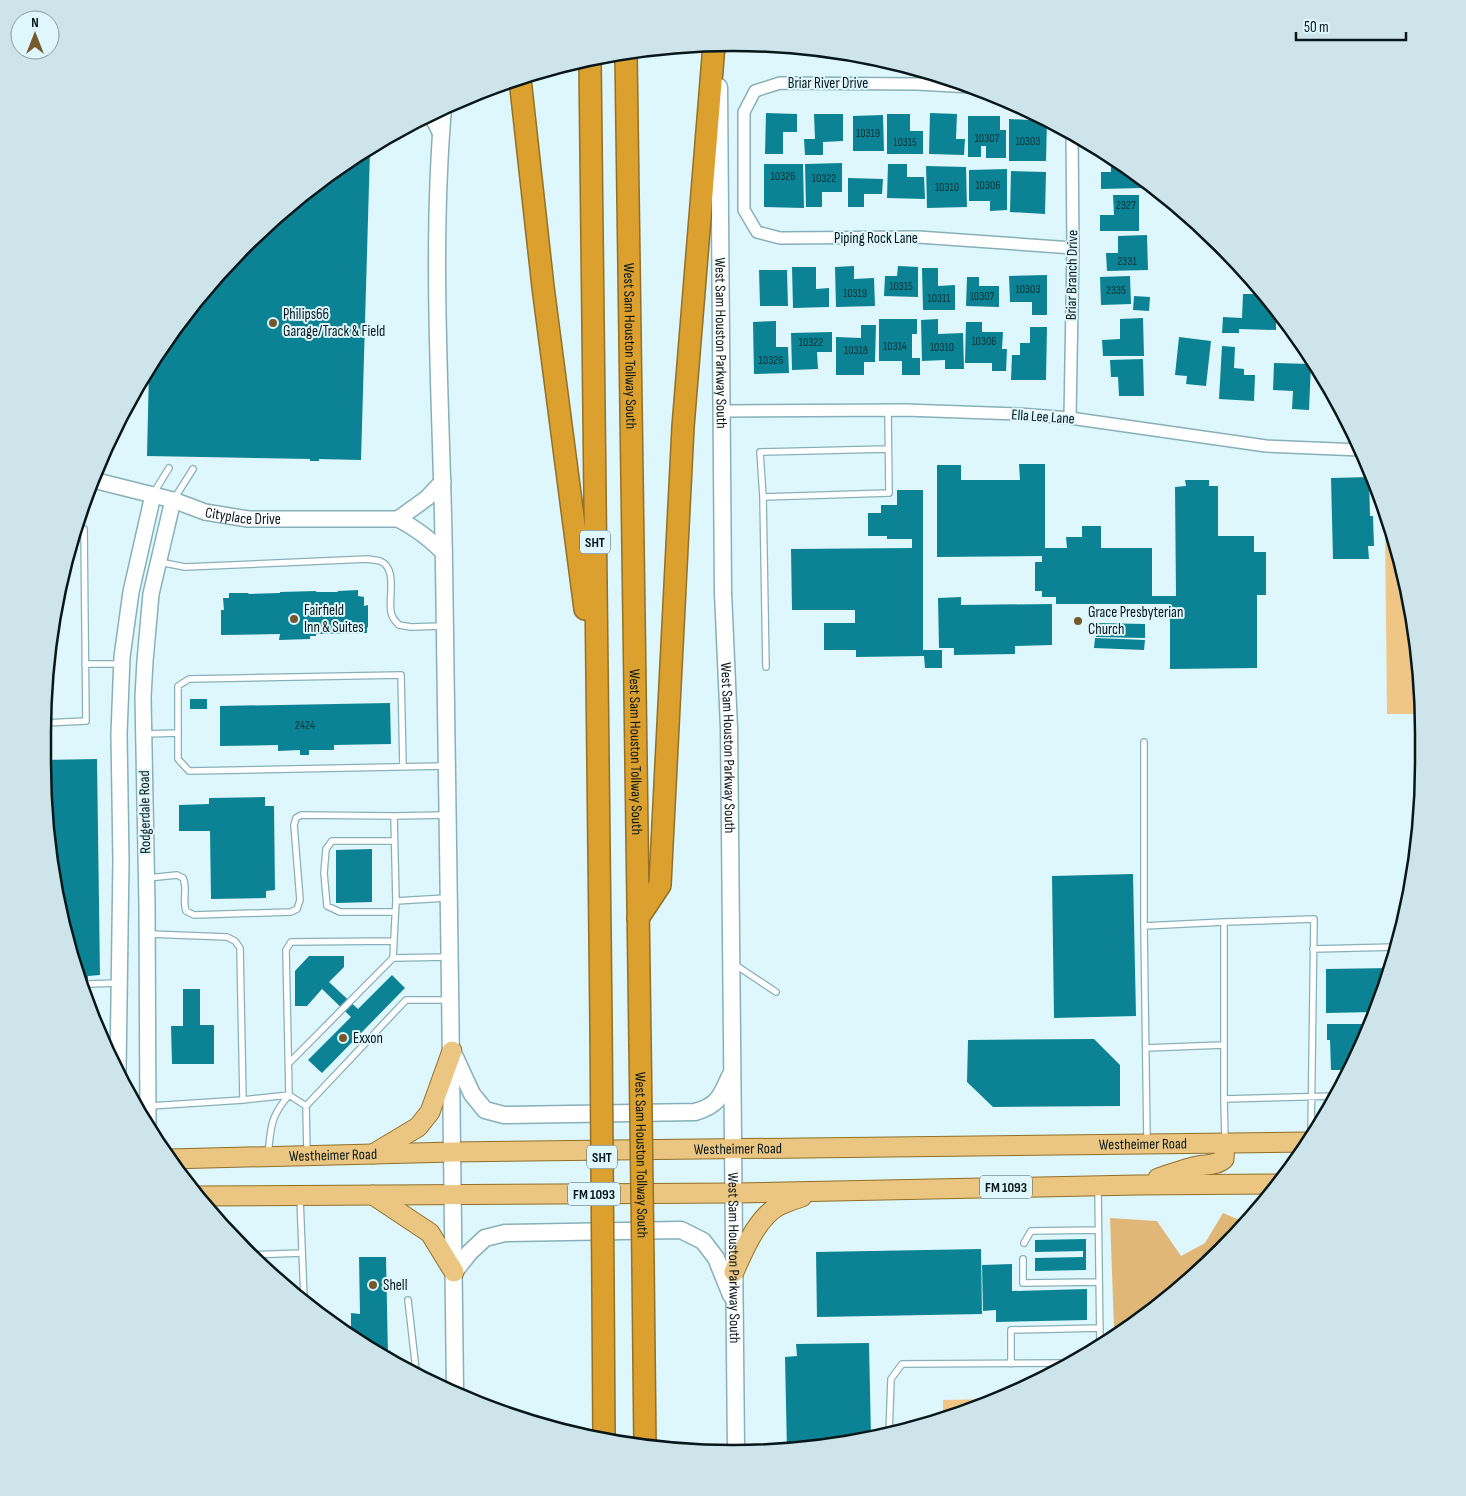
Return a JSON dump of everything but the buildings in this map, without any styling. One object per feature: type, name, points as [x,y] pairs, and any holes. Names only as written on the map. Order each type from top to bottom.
[{"type":"highway","points":[[638,918],[660,884],[683,437],[713,52]]},
{"type":"highway","name":"West Sam Houston Tollway South","points":[[626,60],[645,1439]]},
{"type":"highway","name":"SHT","points":[[590,66],[604,1433]]},
{"type":"highway","points":[[521,85],[543,287],[597,706]]},
{"type":"main road","name":"West Sam Houston Parkway South","points":[[719,52],[723,593],[729,728],[736,1445]]},
{"type":"main road","points":[[442,117],[438,171],[436,256],[443,481],[448,766],[455,1385]]},
{"type":"main road","points":[[452,1051],[472,1094],[485,1110],[504,1115],[695,1112],[710,1108],[722,1094],[733,1070]]},
{"type":"main road","points":[[372,1154],[418,1127],[430,1112],[452,1051]]},
{"type":"main road","name":"Westheimer Road","points":[[178,1159],[453,1152],[1300,1142]]},
{"type":"main road","points":[[1137,1184],[1198,1166],[1220,1162],[1224,1159],[1225,1143]]},
{"type":"main road","name":"FM 1093","points":[[206,1196],[734,1193],[1137,1184],[1269,1184]]},
{"type":"main road","points":[[734,1272],[747,1243],[767,1216],[778,1206],[815,1192]]},
{"type":"main road","points":[[373,1195],[430,1233],[454,1272]]},
{"type":"main road","points":[[454,1272],[470,1252],[485,1238],[505,1233],[681,1230],[703,1241],[716,1258],[734,1304]]},
{"type":"street","name":"Briar River Drive","points":[[744,158],[744,112],[755,91],[780,83],[948,86]]},
{"type":"street","points":[[434,121],[441,134]]},
{"type":"street","name":"Briar Branch Drive","points":[[1070,418],[1073,248],[1072,142]]},
{"type":"street","name":"Piping Rock Lane","points":[[744,158],[744,210],[757,232],[780,238],[918,237],[1073,248]]},
{"type":"street","name":"Ella Lee Lane","points":[[723,411],[888,410],[1019,414],[1070,418],[1266,446],[1353,450]]},
{"type":"street","points":[[398,519],[427,498],[443,481]]},
{"type":"street","name":"Cityplace Drive","points":[[99,482],[173,500],[205,512],[248,518],[398,519],[411,525],[428,537],[444,553]]},
{"type":"street","name":"Rodgerdale Road","points":[[118,1057],[120,983],[119,734],[122,664],[131,592],[153,495]]},
{"type":"street","name":"Rodgerdale Road","points":[[148,1112],[143,734],[145,661],[152,594],[173,500]]},
{"type":"street","points":[[119,734],[143,734]]},
{"type":"street","points":[[120,934],[147,934]]},
{"type":"lane","points":[[763,498],[889,493],[888,410]]},
{"type":"lane","points":[[766,667],[763,498],[760,452],[888,449]]},
{"type":"lane","points":[[153,495],[168,468]]},
{"type":"lane","points":[[173,500],[193,469]]},
{"type":"lane","points":[[51,723],[86,721],[84,529],[82,529]]},
{"type":"lane","points":[[159,562],[185,567],[368,559],[380,561],[390,571],[390,611],[399,625],[410,627],[445,626]]},
{"type":"lane","points":[[85,664],[122,664]]},
{"type":"lane","points":[[403,766],[401,676],[190,679],[178,686],[178,759],[189,771],[448,766]]},
{"type":"lane","points":[[143,734],[178,733]]},
{"type":"lane","points":[[1144,742],[1144,926],[1148,1144]]},
{"type":"lane","points":[[146,878],[177,875],[183,878],[185,884],[184,906],[186,911],[194,915],[291,912],[297,909],[300,900],[294,825],[296,818],[301,815],[448,815]]},
{"type":"lane","points":[[394,816],[396,901],[394,958]]},
{"type":"lane","points":[[394,841],[332,842],[326,849],[324,873],[327,906],[340,912],[395,912]]},
{"type":"lane","points":[[396,901],[450,898]]},
{"type":"lane","points":[[1144,926],[1314,919],[1311,1124]]},
{"type":"lane","points":[[1224,922],[1225,1143]]},
{"type":"lane","points":[[147,934],[227,937],[235,940],[240,948],[243,1100]]},
{"type":"lane","points":[[268,1156],[272,1120],[277,1108],[289,1094],[286,950],[288,945],[292,942],[394,941]]},
{"type":"lane","points":[[1313,949],[1390,947]]},
{"type":"lane","points":[[289,1062],[394,958],[451,957]]},
{"type":"lane","points":[[732,963],[776,992]]},
{"type":"lane","points":[[88,984],[120,983]]},
{"type":"lane","points":[[307,1155],[306,1106],[406,1000],[451,1000]]},
{"type":"lane","points":[[1146,1048],[1224,1045]]},
{"type":"lane","points":[[148,1106],[243,1100],[289,1094],[306,1106]]},
{"type":"lane","points":[[1224,1099],[1327,1096]]},
{"type":"lane","points":[[1098,1186],[1097,1230],[1100,1337]]},
{"type":"lane","points":[[300,1196],[304,1293]]},
{"type":"lane","points":[[1024,1243],[1032,1231],[1097,1230]]},
{"type":"lane","points":[[261,1255],[302,1253]]},
{"type":"lane","points":[[1023,1259],[1023,1283],[1098,1282]]},
{"type":"lane","points":[[408,1300],[416,1366]]},
{"type":"lane","points":[[1011,1364],[1011,1330],[1100,1328]]},
{"type":"lane","points":[[889,1427],[892,1379],[902,1364],[1055,1363]]},
{"type":"shaded area","points":[[1385,534],[1402,600],[1409,644],[1414,714],[1387,714]]},
{"type":"shaded area","points":[[1223,1213],[1239,1220],[1183,1276],[1148,1304],[1114,1327],[1110,1218],[1157,1221],[1181,1256],[1205,1243]]},
{"type":"shaded area","points":[[977,1399],[943,1412],[943,1400]]},
{"type":"place","name":"Philips66 Garage/Track & Field","points":[[273,323]]},
{"type":"place","name":"Fairfield Inn & Suites","points":[[294,619]]},
{"type":"place","name":"Grace Presbyterian Church","points":[[1078,621]]},
{"type":"place","name":"Exxon","points":[[343,1038]]},
{"type":"place","name":"Shell","points":[[373,1285]]}]
